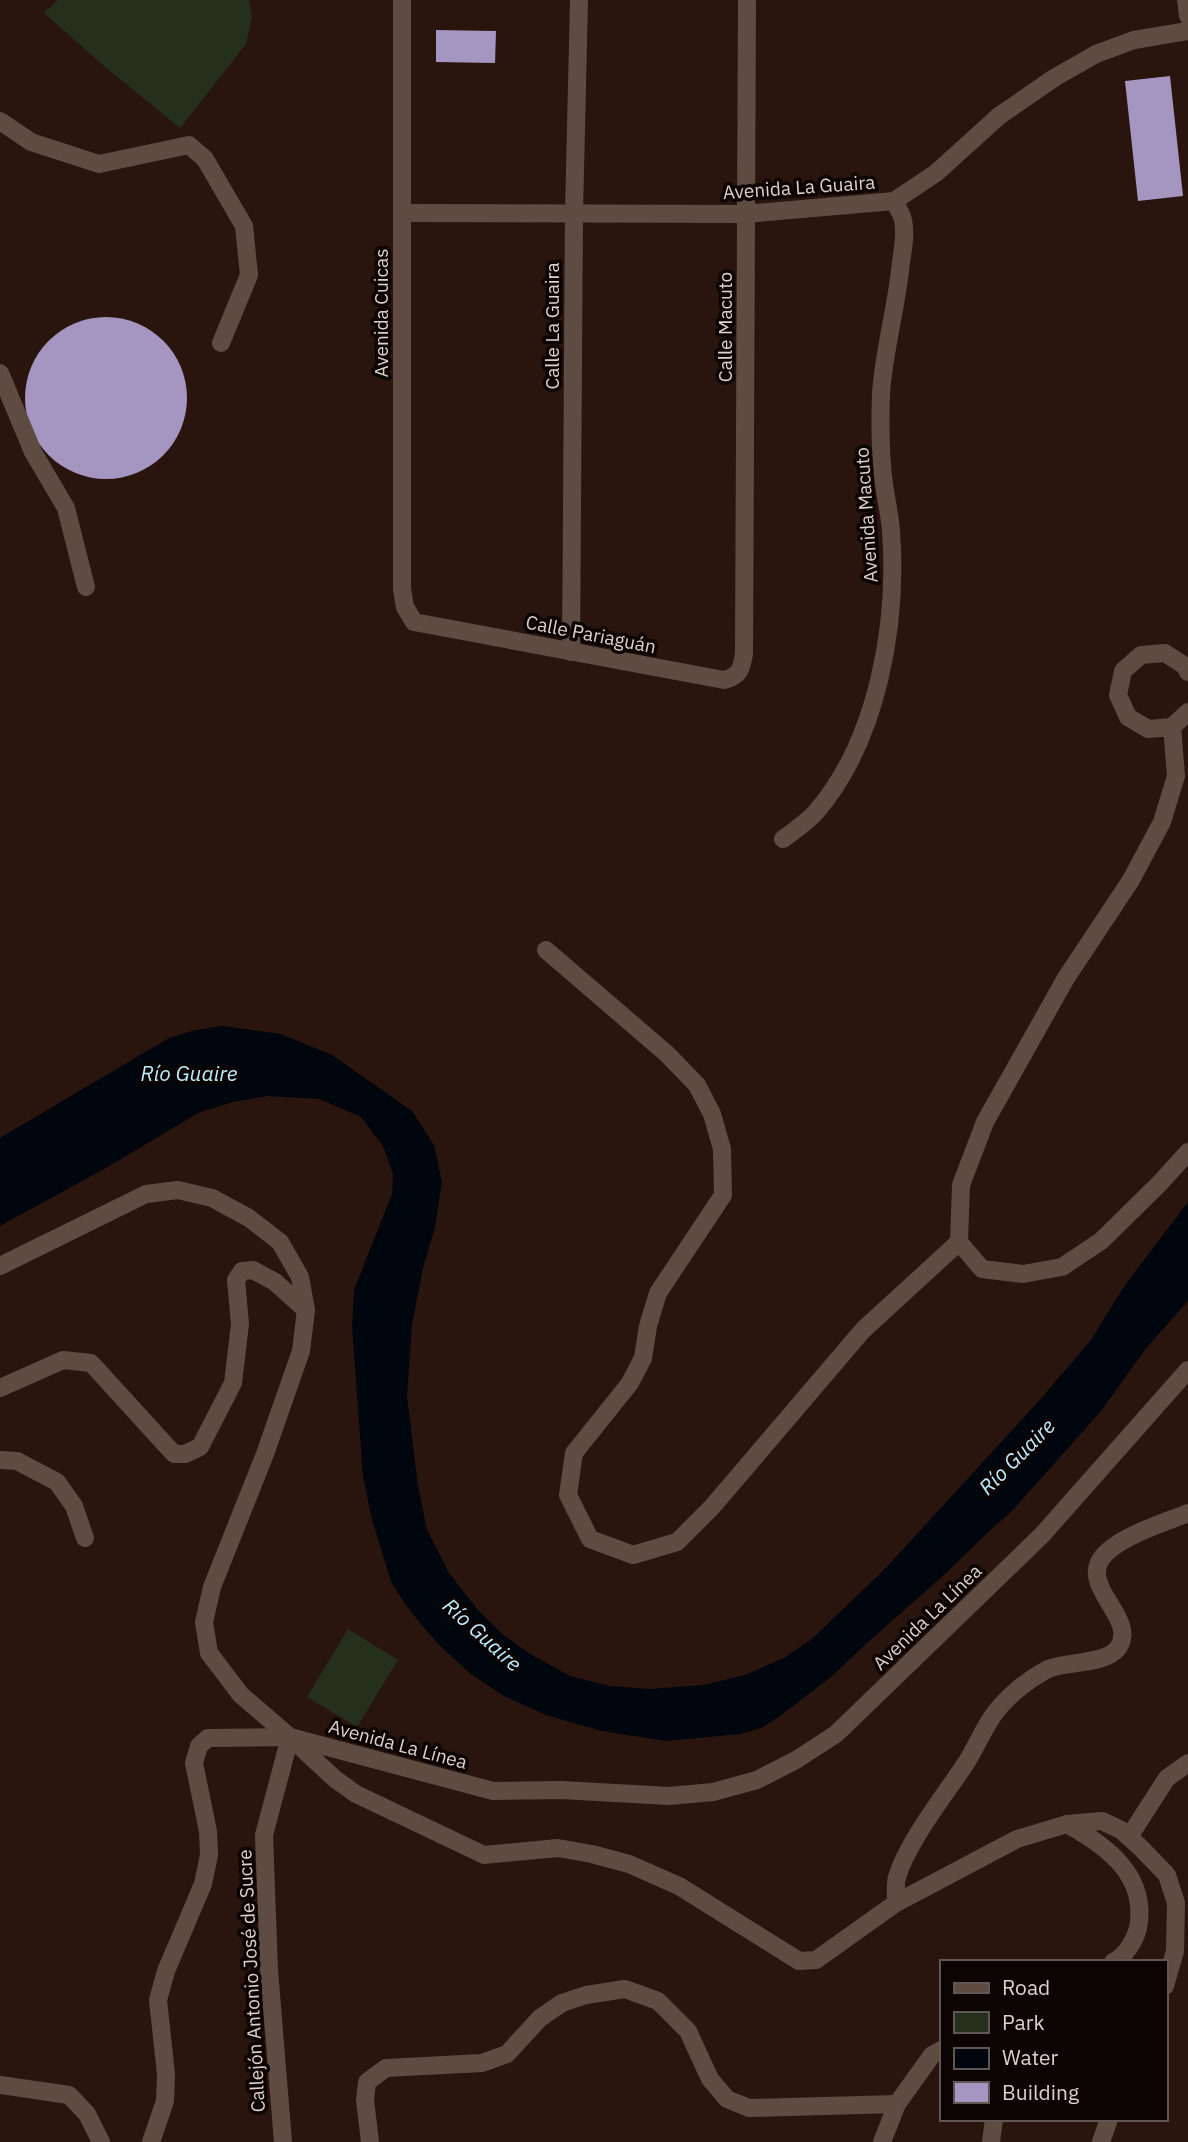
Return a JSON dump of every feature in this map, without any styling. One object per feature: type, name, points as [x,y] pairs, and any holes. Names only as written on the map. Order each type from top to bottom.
[{"type":"street","name":"Avenida Cuicas","points":[[402,0],[402,589],[405,607],[414,622]]},
{"type":"street","name":"Calle La Guaira","points":[[571,652],[574,213],[579,0]]},
{"type":"street","name":"Calle Macuto","points":[[744,654],[747,0]]},
{"type":"street","points":[[1186,0],[1188,16]]},
{"type":"street","name":"Avenida La Guaira","points":[[402,213],[745,214],[894,201],[936,173],[999,116],[1054,78],[1096,54],[1134,40],[1188,31]]},
{"type":"street","points":[[0,121],[31,142],[99,164],[189,145],[205,159],[244,226],[249,275],[221,343]]},
{"type":"street","name":"Avenida Macuto","points":[[783,839],[814,814],[840,779],[853,755],[877,691],[886,652],[892,573],[891,530],[883,481],[881,393],[904,236],[903,219],[894,201]]},
{"type":"street","points":[[0,373],[33,452],[66,508],[86,587]]},
{"type":"street","name":"Calle Pariaguán","points":[[414,622],[724,680],[734,677],[742,667],[744,654]]},
{"type":"street","points":[[1188,672],[1185,666],[1165,653],[1141,656],[1123,671],[1118,695],[1128,717],[1148,729],[1172,727],[1188,712]]},
{"type":"street","points":[[1172,727],[1176,776],[1162,822],[1131,880],[1066,978],[985,1122],[961,1185],[959,1242],[982,1269],[1023,1274],[1062,1267],[1101,1241],[1160,1184],[1188,1152]]},
{"type":"street","points":[[546,950],[667,1054],[697,1085],[712,1114],[722,1149],[723,1195],[658,1293],[648,1326],[643,1358],[630,1383],[574,1453],[568,1495],[590,1539],[633,1555],[677,1542],[712,1507],[863,1329],[959,1242]]},
{"type":"street","name":"Avenida La Línea","points":[[0,1266],[146,1194],[178,1190],[212,1198],[250,1218],[280,1242],[300,1277],[306,1310],[301,1351],[265,1454],[212,1587],[204,1622],[209,1653],[241,1695],[290,1737],[492,1791],[561,1790],[669,1796],[713,1792],[757,1780],[796,1760],[836,1734],[1042,1535],[1188,1370]]},
{"type":"street","points":[[0,1388],[63,1360],[91,1363],[174,1454],[185,1454],[200,1447],[233,1383],[240,1324],[236,1280],[242,1271],[253,1269],[275,1282],[306,1310]]},
{"type":"street","points":[[0,1461],[17,1461],[57,1482],[74,1506],[85,1538]]},
{"type":"street","points":[[896,1903],[897,1878],[910,1847],[968,1760],[993,1716],[1020,1687],[1049,1668],[1106,1657],[1118,1648],[1121,1636],[1119,1619],[1100,1589],[1098,1561],[1108,1550],[1126,1539],[1188,1513]]},
{"type":"street","points":[[151,2142],[165,2101],[166,2074],[158,2000],[166,1971],[203,1884],[209,1855],[208,1831],[194,1763],[199,1746],[208,1738],[290,1737],[335,1779],[356,1794],[484,1855],[558,1848],[629,1864],[679,1886],[799,1961],[816,1960],[896,1903],[1017,1839],[1066,1824],[1102,1821],[1121,1830],[1167,1875],[1176,1903],[1175,1951],[1167,1979]]},
{"type":"street","name":"Callejón Antonio José de Sucre","points":[[283,2142],[269,1970],[264,1835],[290,1737]]},
{"type":"street","points":[[1129,1837],[1167,1778],[1188,1763]]},
{"type":"street","points":[[1066,1824],[1095,1840],[1115,1858],[1135,1883],[1141,1914],[1136,1938],[1116,1960]]},
{"type":"street","points":[[370,2142],[365,2099],[367,2082],[386,2068],[482,2063],[507,2054],[540,2018],[562,2003],[586,1995],[625,1989],[658,2001],[688,2031],[709,2079],[727,2099],[749,2108],[897,2104]]},
{"type":"street","points":[[882,2142],[897,2104],[932,2055],[940,2051]]},
{"type":"street","points":[[0,2085],[69,2095],[88,2114],[102,2142]]},
{"type":"street","points":[[991,2142],[994,2121]]},
{"type":"street","points":[[1101,2142],[1108,2121]]},
{"type":"green space","points":[[58,0],[249,0],[252,17],[246,44],[180,128],[44,13]]},
{"type":"green space","points":[[348,1629],[398,1660],[357,1727],[307,1697]]},
{"type":"water","name":"Río Guaire","points":[[223,1026],[281,1034],[332,1055],[412,1111],[434,1145],[442,1182],[435,1227],[423,1268],[412,1324],[407,1396],[418,1486],[427,1530],[449,1573],[477,1609],[502,1634],[530,1654],[570,1676],[610,1686],[650,1689],[703,1685],[745,1675],[784,1658],[812,1639],[885,1569],[1038,1402],[1091,1340],[1123,1288],[1188,1202],[1188,1301],[1147,1347],[1101,1411],[1012,1511],[831,1677],[777,1718],[761,1728],[740,1734],[666,1741],[602,1731],[546,1715],[502,1695],[471,1674],[439,1645],[392,1584],[372,1520],[363,1476],[352,1326],[354,1290],[392,1194],[393,1174],[383,1146],[361,1117],[319,1099],[267,1096],[233,1102],[200,1112],[0,1226],[0,1138],[169,1038],[195,1030]]},
{"type":"building","points":[[436,30],[496,31],[495,63],[436,62]]},
{"type":"building","points":[[1170,76],[1183,196],[1138,201],[1125,81]]},
{"type":"building","points":[[106,317],[137,323],[164,340],[181,367],[187,398],[181,429],[164,456],[137,473],[106,479],[75,473],[48,456],[31,429],[25,398],[31,367],[48,340],[75,323]]}]
